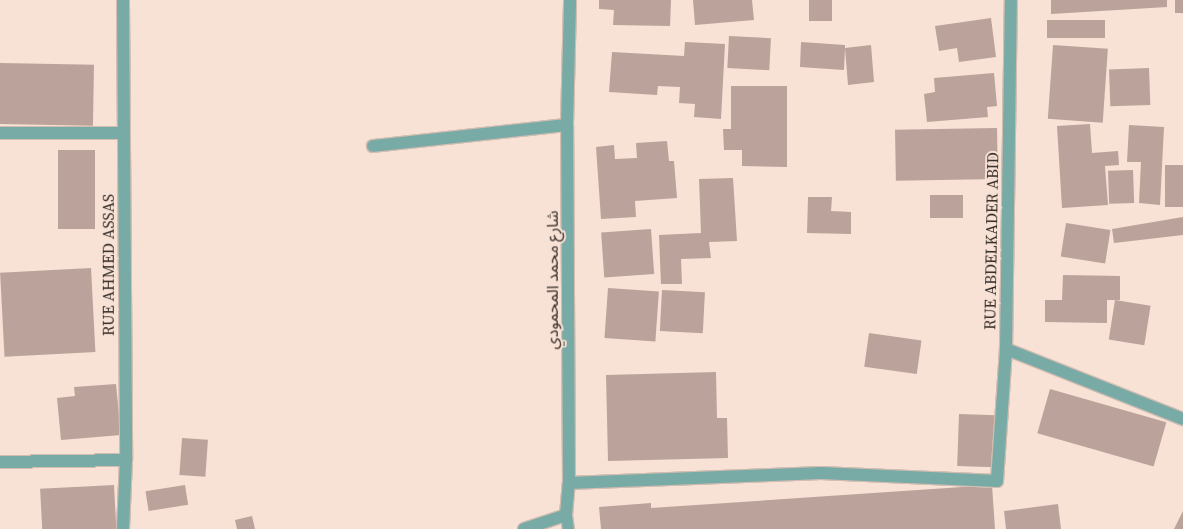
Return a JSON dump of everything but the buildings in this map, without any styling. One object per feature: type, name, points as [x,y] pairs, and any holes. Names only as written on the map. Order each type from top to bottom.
[{"type":"street","name":"RUE AHMED ASSAS","points":[[123,0],[126,460],[123,529]]},
{"type":"street","name":"شارع محمد المحمودي","points":[[566,515],[569,483],[567,125],[570,0]]},
{"type":"street","name":"RUE ABDELKADER ABID","points":[[569,483],[821,473],[997,481],[1006,349],[1011,0]]},
{"type":"street","points":[[373,146],[567,125]]},
{"type":"street","points":[[0,133],[124,133]]},
{"type":"street","points":[[1006,349],[1183,419]]},
{"type":"street","points":[[0,462],[126,460]]},
{"type":"street","points":[[524,529],[566,515]]},
{"type":"lane","points":[[566,515],[568,529]]}]
